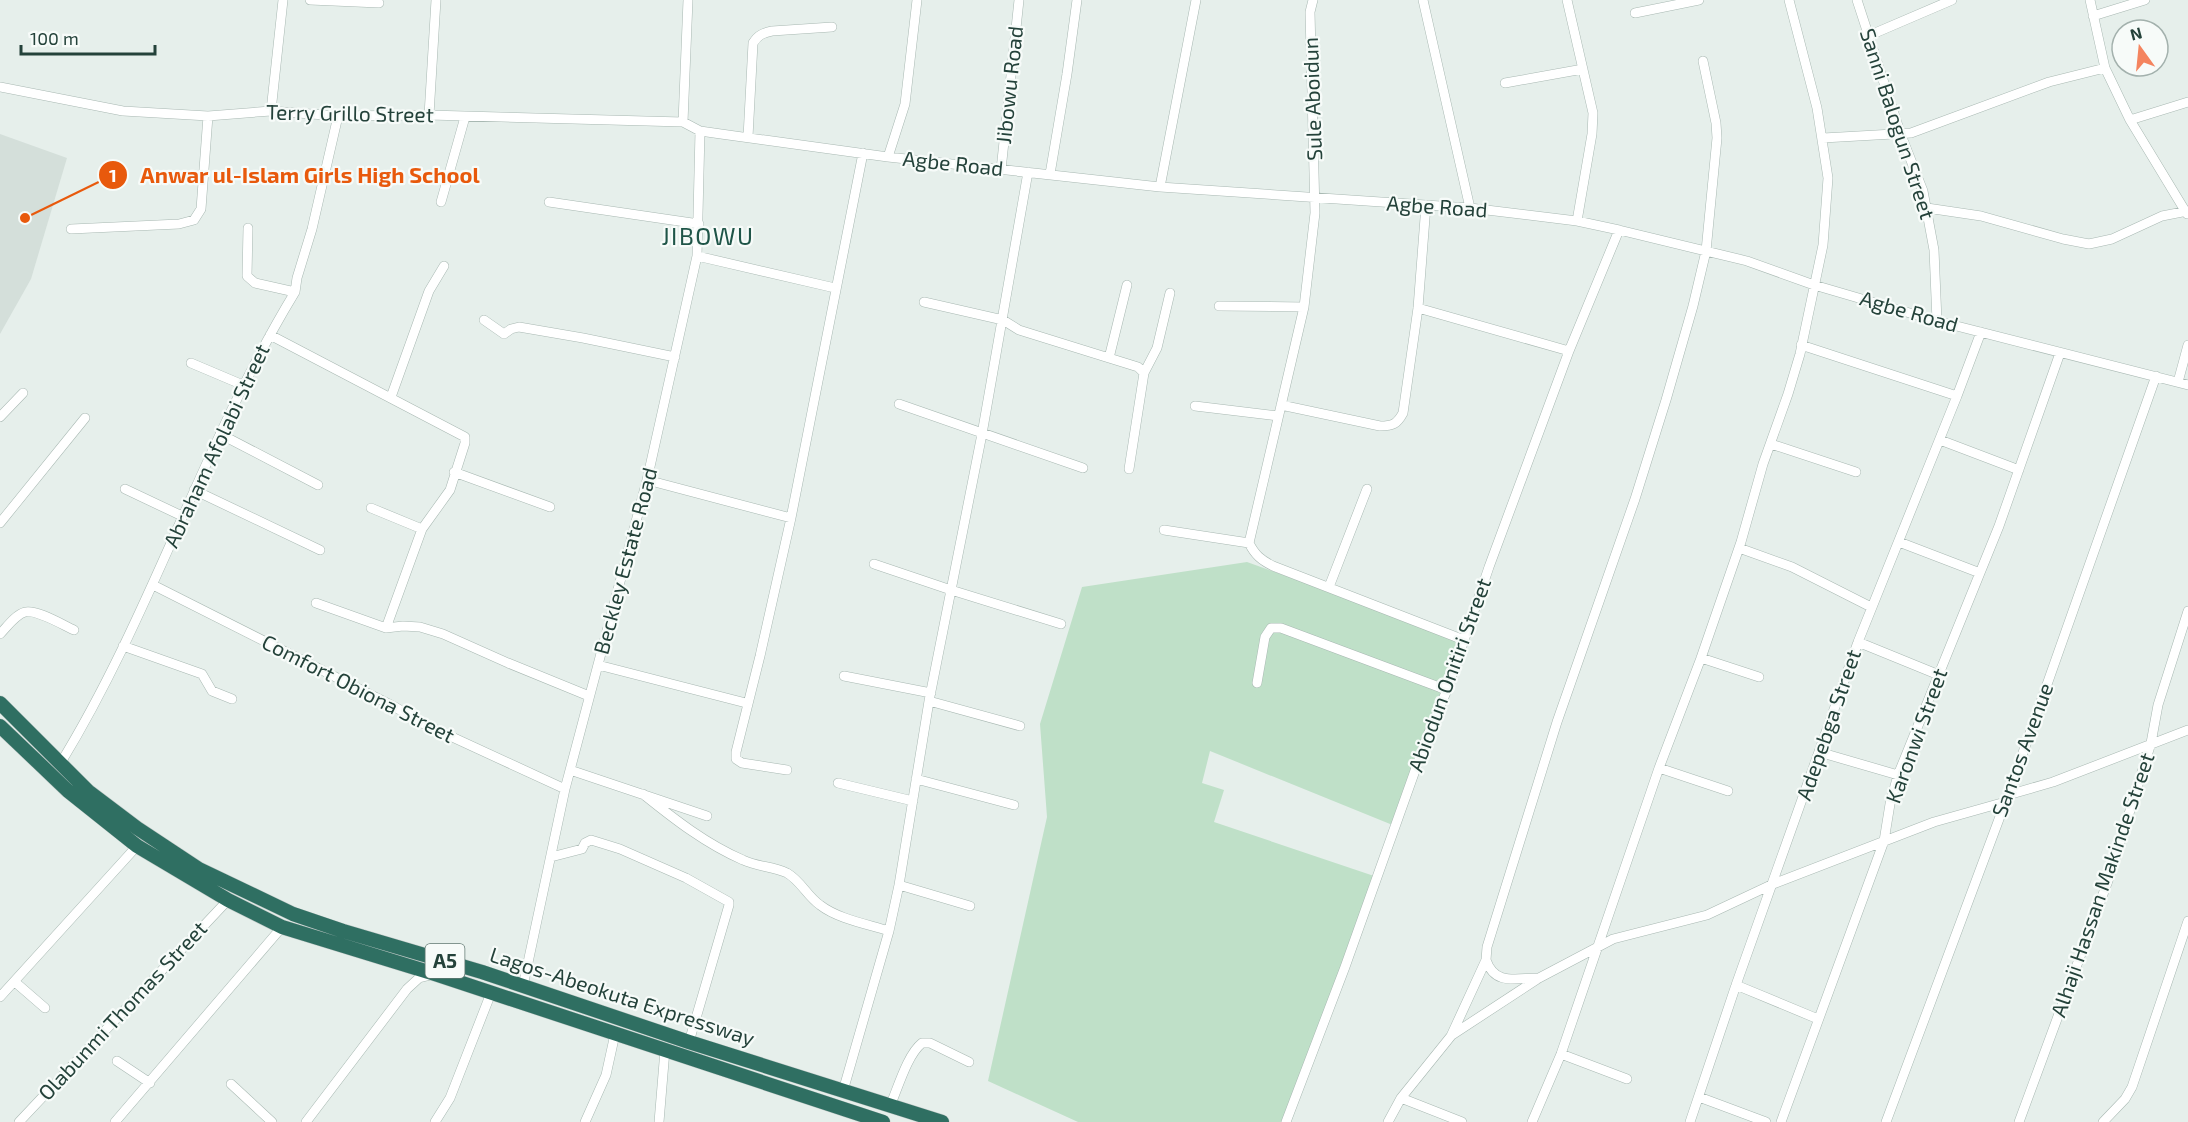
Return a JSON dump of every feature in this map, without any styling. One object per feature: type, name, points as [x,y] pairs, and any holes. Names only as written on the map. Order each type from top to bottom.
[{"type":"highway","name":"Lagos-Abeokuta Expressway","points":[[0,703],[88,791],[137,828],[199,868],[293,914],[443,960],[689,1042],[942,1122]]},
{"type":"highway","name":"Lagos-Abeokuta Expressway","points":[[0,726],[68,791],[137,846],[228,900],[282,927],[435,974],[665,1050],[857,1118],[883,1122]]},
{"type":"street","points":[[271,111],[283,0]]},
{"type":"street","points":[[310,0],[379,3]]},
{"type":"street","points":[[429,115],[436,0]]},
{"type":"street","points":[[683,122],[688,0]]},
{"type":"street","points":[[888,157],[905,104],[917,0]]},
{"type":"street","name":"Jibowu Road","points":[[1001,170],[1019,0]]},
{"type":"street","points":[[1050,174],[1077,0]]},
{"type":"street","points":[[1160,188],[1196,0]]},
{"type":"street","name":"Sule Aboidun","points":[[1249,543],[1304,307],[1315,198],[1310,12],[1313,0]]},
{"type":"street","points":[[1423,0],[1470,208]]},
{"type":"street","points":[[1567,0],[1593,113],[1577,221]]},
{"type":"street","points":[[1635,13],[1699,0]]},
{"type":"street","points":[[1532,1122],[1561,1054],[1659,768],[1739,548],[1788,394],[1801,345],[1823,245],[1828,178],[1813,88],[1789,0]]},
{"type":"street","name":"Sanni Balogun Street","points":[[1857,0],[1901,135],[1923,191],[1934,250],[1937,321]]},
{"type":"street","points":[[1868,36],[1953,0]]},
{"type":"street","points":[[1927,208],[1981,216],[2089,244],[2112,239],[2162,216],[2187,213],[2130,120],[2105,68],[2090,0]]},
{"type":"street","points":[[2093,15],[2145,0]]},
{"type":"street","points":[[748,137],[753,43],[757,37],[772,31],[832,27]]},
{"type":"street","points":[[1388,1122],[1401,1098],[1451,1036],[1486,960],[1487,947],[1554,734],[1635,499],[1666,400],[1706,251],[1717,138],[1703,61]]},
{"type":"street","points":[[1823,138],[1901,135],[2049,82],[2105,68]]},
{"type":"street","points":[[1505,83],[1583,69]]},
{"type":"street","name":"Terry Grillo Street","points":[[0,87],[123,111],[208,116],[271,111],[338,116],[429,115],[683,122],[700,131]]},
{"type":"street","points":[[2130,120],[2188,102]]},
{"type":"street","points":[[71,229],[179,224],[194,219],[201,209],[208,116]]},
{"type":"street","name":"Abraham Afolabi Street","points":[[60,764],[85,723],[153,585],[182,516],[243,386],[295,292],[338,116]]},
{"type":"street","points":[[441,202],[465,117]]},
{"type":"street","name":"Agbe Road","points":[[700,131],[888,157],[1160,188],[1470,208],[1577,221],[1747,261],[1814,285],[1937,321],[2188,385]]},
{"type":"street","name":"Beckley Estate Road","points":[[523,986],[565,789],[647,480],[697,256],[700,131]]},
{"type":"street","points":[[787,770],[742,763],[736,759],[736,752],[791,518],[863,153]]},
{"type":"street","points":[[843,1091],[889,931],[899,885],[930,697],[982,434],[1028,172]]},
{"type":"street","points":[[549,202],[699,224]]},
{"type":"street","points":[[1281,405],[1380,426],[1398,423],[1403,413],[1418,308],[1426,205]]},
{"type":"street","points":[[248,228],[247,276],[255,283],[295,292]]},
{"type":"street","name":"Abiodun Onitiri Street","points":[[1286,1122],[1345,967],[1427,737],[1447,690],[1489,567],[1569,351],[1619,230]]},
{"type":"street","points":[[697,256],[835,288]]},
{"type":"street","points":[[391,397],[429,291],[444,266]]},
{"type":"street","points":[[1109,358],[1127,285]]},
{"type":"street","points":[[1130,469],[1144,373],[1157,348],[1170,293]]},
{"type":"street","points":[[924,302],[1003,320],[1019,330],[1138,367],[1144,373]]},
{"type":"street","points":[[1219,306],[1304,307]]},
{"type":"street","points":[[1418,308],[1569,351]]},
{"type":"street","points":[[484,320],[504,334],[519,327],[675,357]]},
{"type":"street","name":"Adepebga Street","points":[[1690,1122],[1736,985],[1858,642],[1981,333]]},
{"type":"street","points":[[270,335],[465,437],[450,490],[422,529],[386,628]]},
{"type":"street","points":[[1801,345],[1957,396]]},
{"type":"street","points":[[2178,382],[2188,345]]},
{"type":"street","name":"Karonwi Street","points":[[1781,1122],[1884,841],[1890,804],[1898,775],[1980,573],[2060,353]]},
{"type":"street","points":[[191,363],[243,386]]},
{"type":"street","name":"Santos Avenue","points":[[1886,1122],[2006,799],[2156,376]]},
{"type":"street","points":[[0,417],[23,393]]},
{"type":"street","points":[[898,404],[1083,468]]},
{"type":"street","points":[[1195,406],[1278,416]]},
{"type":"street","points":[[0,523],[85,418]]},
{"type":"street","points":[[220,434],[318,485]]},
{"type":"street","points":[[1940,440],[2019,470]]},
{"type":"street","points":[[1771,444],[1856,472]]},
{"type":"street","points":[[454,472],[550,507]]},
{"type":"street","points":[[647,480],[791,518]]},
{"type":"street","points":[[125,489],[182,516]]},
{"type":"street","points":[[1329,587],[1367,489]]},
{"type":"street","points":[[194,490],[320,550]]},
{"type":"street","points":[[371,508],[422,529]]},
{"type":"street","points":[[1164,530],[1249,543],[1261,560],[1464,640]]},
{"type":"street","points":[[1899,542],[1980,573]]},
{"type":"street","points":[[1739,548],[1792,567],[1871,607]]},
{"type":"street","points":[[874,564],[1061,624]]},
{"type":"street","name":"Comfort Obiona Street","points":[[153,585],[395,707],[424,724],[565,789]]},
{"type":"street","points":[[316,603],[386,628],[420,627],[444,634],[589,696]]},
{"type":"street","name":"Alhaji Hassan Makinde Street","points":[[2019,1122],[2109,878],[2151,744],[2158,705],[2188,611]]},
{"type":"street","points":[[0,634],[25,612],[33,612],[74,630]]},
{"type":"street","points":[[1257,683],[1265,637],[1271,628],[1281,628],[1447,690]]},
{"type":"street","points":[[1858,642],[1940,675]]},
{"type":"street","points":[[123,646],[202,674],[213,691],[232,699]]},
{"type":"street","points":[[1701,657],[1759,677]]},
{"type":"street","points":[[598,665],[746,703]]},
{"type":"street","points":[[844,676],[930,697],[1020,726]]},
{"type":"street","points":[[1451,1036],[1539,978],[1613,939],[1707,915],[1773,884],[1884,841],[2053,782],[2188,730]]},
{"type":"street","points":[[1819,752],[1898,775]]},
{"type":"street","points":[[1659,768],[1728,791]]},
{"type":"street","points":[[570,770],[707,816]]},
{"type":"street","points":[[916,779],[1014,806]]},
{"type":"street","points":[[838,783],[913,801]]},
{"type":"street","points":[[643,794],[687,829],[734,856],[789,874],[802,885],[813,900],[829,911],[889,931]]},
{"type":"street","points":[[550,857],[582,849],[585,843],[591,840],[606,843],[686,878],[729,902],[689,1042]]},
{"type":"street","points":[[0,997],[137,846]]},
{"type":"street","points":[[899,885],[970,906]]},
{"type":"street","name":"Olabunmi Thomas Street","points":[[19,1122],[228,900]]},
{"type":"street","points":[[2103,1122],[2125,1099],[2132,1087],[2188,921]]},
{"type":"street","points":[[115,1122],[282,927]]},
{"type":"street","points":[[306,1122],[407,989],[418,978],[435,974],[443,960]]},
{"type":"street","points":[[1486,960],[1492,973],[1496,976],[1539,978]]},
{"type":"street","points":[[15,982],[45,1008]]},
{"type":"street","points":[[1736,985],[1818,1019]]},
{"type":"street","points":[[435,1122],[450,1098],[491,993]]},
{"type":"street","points":[[585,1122],[606,1075],[615,1034]]},
{"type":"street","points":[[890,1106],[911,1057],[922,1043],[930,1043],[969,1062]]},
{"type":"street","points":[[659,1122],[665,1050]]},
{"type":"street","points":[[1561,1054],[1627,1080]]},
{"type":"street","points":[[117,1060],[150,1083]]},
{"type":"street","points":[[231,1084],[272,1122]]},
{"type":"street","points":[[1699,1096],[1766,1122]]},
{"type":"street","points":[[1401,1098],[1462,1122]]},
{"type":"shaded area","points":[[0,134],[67,158],[31,279],[0,334]]},
{"type":"green space","points":[[1247,562],[1461,639],[1395,826],[1210,751],[1202,783],[1224,790],[1214,822],[1377,877],[1291,1122],[1078,1122],[988,1081],[1047,817],[1040,724],[1082,587]]},
{"type":"place","name":"Anwar ul-Islam Girls High School","points":[[25,218]]},
{"type":"district","name":"JIBOWU","points":[[708,237]]}]
